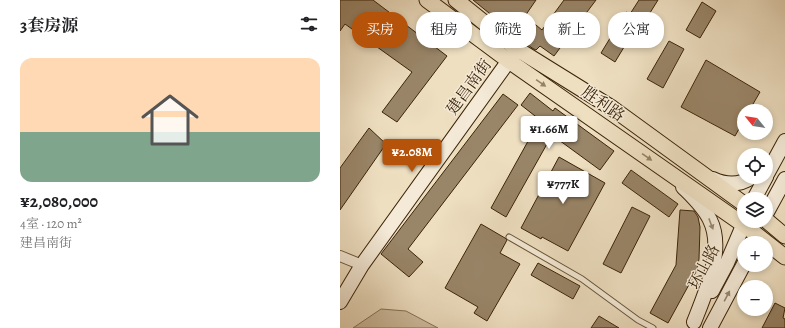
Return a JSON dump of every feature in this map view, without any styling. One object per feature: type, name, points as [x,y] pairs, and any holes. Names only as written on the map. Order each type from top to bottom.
[{"type":"main road","name":"胜利路","points":[[427,0],[513,55],[669,172],[737,218]]},
{"type":"main road","name":"胜利路","points":[[456,0],[513,55],[612,108],[737,199]]},
{"type":"main road","name":"建昌南街","points":[[340,302],[362,265],[513,55]]},
{"type":"main road","points":[[773,153],[785,137]]},
{"type":"main road","points":[[773,164],[785,142]]},
{"type":"main road","points":[[669,172],[702,207],[711,222],[715,238],[714,262],[706,291],[693,325]]},
{"type":"main road","points":[[704,175],[728,184],[737,184]]},
{"type":"main road","points":[[773,201],[785,179]]},
{"type":"main road","points":[[773,226],[785,236]]},
{"type":"main road","name":"环山路","points":[[693,325],[727,263],[742,228]]},
{"type":"main road","name":"胜利路","points":[[748,228],[754,236]]},
{"type":"main road","name":"胜利路","points":[[773,250],[785,257]]},
{"type":"main road","points":[[710,328],[740,272]]},
{"type":"street","points":[[340,256],[362,265]]},
{"type":"lane","points":[[509,237],[582,279],[638,320],[653,328]]},
{"type":"shaded area","points":[[381,309],[406,311],[438,328],[353,328]]},
{"type":"building","points":[[340,0],[373,0],[389,12],[352,12],[352,29],[345,24],[340,31]]},
{"type":"building","points":[[473,0],[536,0],[528,12],[488,12]]},
{"type":"building","points":[[564,0],[596,0],[587,12],[555,12]]},
{"type":"building","points":[[639,0],[658,0],[650,12],[631,12]]},
{"type":"building","points":[[702,2],[716,11],[700,38],[686,30]]},
{"type":"building","points":[[536,25],[542,30],[544,27],[544,48],[560,48],[554,56],[540,46],[536,50],[532,48],[536,48]]},
{"type":"building","points":[[408,26],[416,33],[416,48],[436,48],[447,56],[397,122],[382,112],[412,72],[378,48],[408,48]]},
{"type":"building","points":[[669,41],[684,49],[663,88],[647,79]]},
{"type":"building","points":[[608,42],[608,48],[623,48],[615,62],[601,53]]},
{"type":"building","points":[[706,60],[760,92],[753,104],[737,104],[737,132],[735,136],[681,107]]},
{"type":"building","points":[[530,93],[553,111],[555,108],[614,151],[600,170],[552,135],[506,217],[491,208],[532,134],[535,136],[544,123],[521,105]]},
{"type":"building","points":[[503,94],[518,105],[408,249],[423,262],[409,277],[381,254]]},
{"type":"building","points":[[369,128],[386,144],[340,210],[340,168]]},
{"type":"building","points":[[559,157],[605,183],[568,251],[521,228]]},
{"type":"building","points":[[631,170],[678,204],[669,217],[622,183]]},
{"type":"building","points":[[632,207],[650,216],[621,273],[603,264]]},
{"type":"building","points":[[680,210],[694,211],[698,217],[700,227],[699,259],[697,270],[668,323],[650,313],[676,265]]},
{"type":"building","points":[[481,224],[507,240],[500,253],[520,264],[487,321],[474,313],[478,307],[445,288]]},
{"type":"building","points":[[538,263],[580,286],[573,299],[531,275]]},
{"type":"building","points":[[775,303],[785,308],[783,318],[785,319],[785,328],[762,328],[768,316],[773,316],[773,307]]},
{"type":"building","points":[[599,316],[619,328],[591,328]]}]
